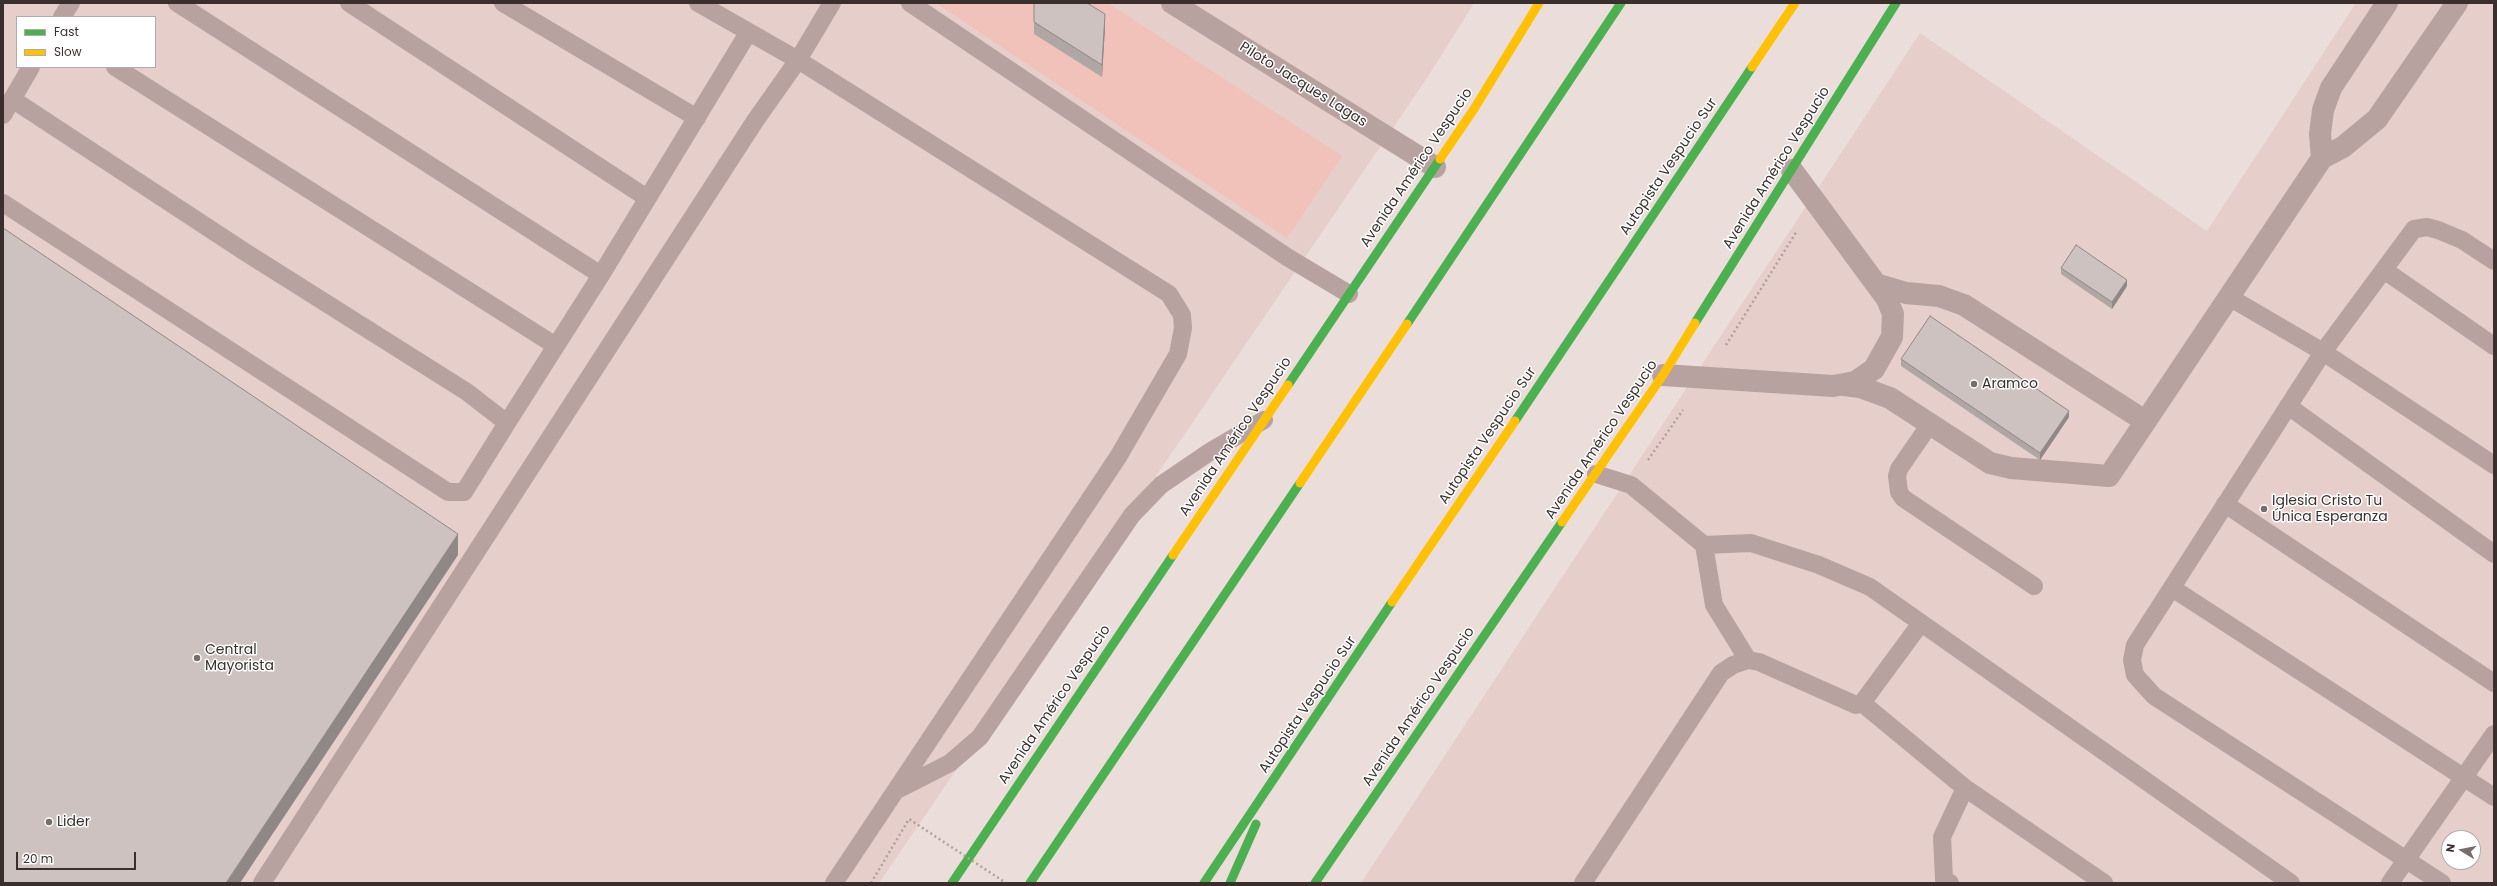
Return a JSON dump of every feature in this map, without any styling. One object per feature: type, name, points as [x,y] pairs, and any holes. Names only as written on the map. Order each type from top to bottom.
[{"type":"main road","name":"Avenida Américo Vespucio","points":[[952,883],[1474,110],[1539,3]]},
{"type":"main road","points":[[1030,883],[1472,228],[1620,3]]},
{"type":"main road","name":"Autopista Vespucio Sur","points":[[1204,883],[1795,3]]},
{"type":"main road","name":"Avenida Américo Vespucio","points":[[1315,883],[1663,375],[1896,3]]},
{"type":"main road","points":[[1230,883],[1278,774]]},
{"type":"street","name":"Piloto Jacques Lagas","points":[[1172,3],[1435,167]]},
{"type":"street","points":[[2322,158],[2320,134],[2323,110],[2331,88],[2387,3]]},
{"type":"street","points":[[1663,375],[1860,387],[1883,394],[1990,462],[2011,468],[2108,476],[2322,158],[2343,147],[2377,119],[2457,3]]},
{"type":"street","points":[[1792,170],[1879,285],[1893,314],[1892,337],[1874,369],[1865,377],[1844,385]]},
{"type":"street","points":[[1879,285],[1906,293],[1939,296],[1964,305],[2145,421]]},
{"type":"lane","points":[[63,16],[71,3]]},
{"type":"lane","points":[[177,3],[601,275]]},
{"type":"lane","points":[[348,3],[647,198]]},
{"type":"lane","points":[[503,3],[697,118]]},
{"type":"lane","points":[[698,3],[748,33],[798,60],[1169,294],[1182,315],[1184,328],[1178,354],[1118,457],[834,883]]},
{"type":"lane","points":[[262,883],[751,127],[798,60],[832,3]]},
{"type":"lane","points":[[910,3],[1287,258],[1349,294]]},
{"type":"lane","points":[[3,203],[448,492],[464,492],[601,275],[748,33]]},
{"type":"lane","points":[[3,115],[30,68]]},
{"type":"lane","points":[[117,68],[556,346]]},
{"type":"lane","points":[[12,99],[245,252],[467,392],[507,423]]},
{"type":"lane","points":[[2442,883],[2154,696],[2135,675],[2132,660],[2135,645],[2323,352],[2414,229],[2427,227],[2462,240],[2494,261]]},
{"type":"lane","points":[[2384,270],[2494,346]]},
{"type":"lane","points":[[2229,297],[2323,352],[2494,465]]},
{"type":"lane","points":[[2288,406],[2494,554]]},
{"type":"lane","points":[[896,790],[950,763],[980,737],[1132,515],[1161,485],[1211,451],[1265,419]]},
{"type":"lane","points":[[1930,424],[1899,469],[1897,476],[1899,492],[1903,498],[2034,586]]},
{"type":"lane","points":[[1596,474],[1631,485],[1704,545],[1714,605],[1748,660]]},
{"type":"lane","points":[[2225,504],[2494,683]]},
{"type":"lane","points":[[1704,545],[1751,543],[1819,565],[1870,587],[2291,883]]},
{"type":"lane","points":[[2172,588],[2494,797]]},
{"type":"lane","points":[[1583,883],[1721,673],[1733,665],[1748,660],[1759,662],[1848,703],[1856,705],[1862,703],[1921,623]]},
{"type":"lane","points":[[1862,703],[1966,788],[2104,883]]},
{"type":"lane","points":[[2390,883],[2494,734]]},
{"type":"lane","points":[[1945,882],[1942,837],[1966,788]]},
{"type":"path","points":[[871,883],[909,819],[1006,883]]},
{"type":"shaded area","points":[[3,3],[1474,3],[1429,75],[879,883],[3,883]]},
{"type":"shaded area","points":[[936,3],[1108,3],[1342,156],[1287,238]]},
{"type":"shaded area","name":"Iglesia Cristo Tu Única Esperanza","points":[[2356,3],[2494,3],[2494,883],[1361,883],[1920,33],[2207,231]]},
{"type":"building","points":[[1034,3],[1087,3],[1105,14],[1102,65],[1034,22]]},
{"type":"building","name":"Central Mayorista","points":[[3,228],[458,534],[226,883],[3,883]]},
{"type":"building","points":[[2076,245],[2127,280],[2112,302],[2061,268]]},
{"type":"building","name":"Aramco","points":[[1930,316],[2069,411],[2040,453],[1901,359]]},
{"type":"traffic: fast","points":[[1407,324],[1621,3]]},
{"type":"traffic: fast","points":[[1695,323],[1896,3]]},
{"type":"traffic: fast","points":[[1515,421],[1752,67]]},
{"type":"traffic: fast","points":[[1288,385],[1440,159]]},
{"type":"traffic: fast","points":[[1030,883],[1300,483]]},
{"type":"traffic: fast","points":[[1315,883],[1562,522]]},
{"type":"traffic: fast","points":[[952,883],[1173,555]]},
{"type":"traffic: fast","points":[[1204,883],[1392,602]]},
{"type":"traffic: fast","points":[[1230,883],[1256,824]]},
{"type":"traffic: slow","points":[[1440,159],[1474,109],[1539,3]]},
{"type":"traffic: slow","points":[[1752,67],[1795,3]]},
{"type":"traffic: slow","points":[[1562,522],[1663,375],[1695,323]]},
{"type":"traffic: slow","points":[[1300,483],[1407,324]]},
{"type":"traffic: slow","points":[[1173,555],[1288,385]]},
{"type":"traffic: slow","points":[[1392,602],[1515,421]]},
{"type":"place","name":"Aramco","points":[[1974,384]]},
{"type":"place","name":"Iglesia Cristo Tu Única Esperanza","points":[[2264,509]]},
{"type":"place","name":"Central Mayorista","points":[[197,658]]},
{"type":"place","name":"Lider","points":[[49,822]]}]
